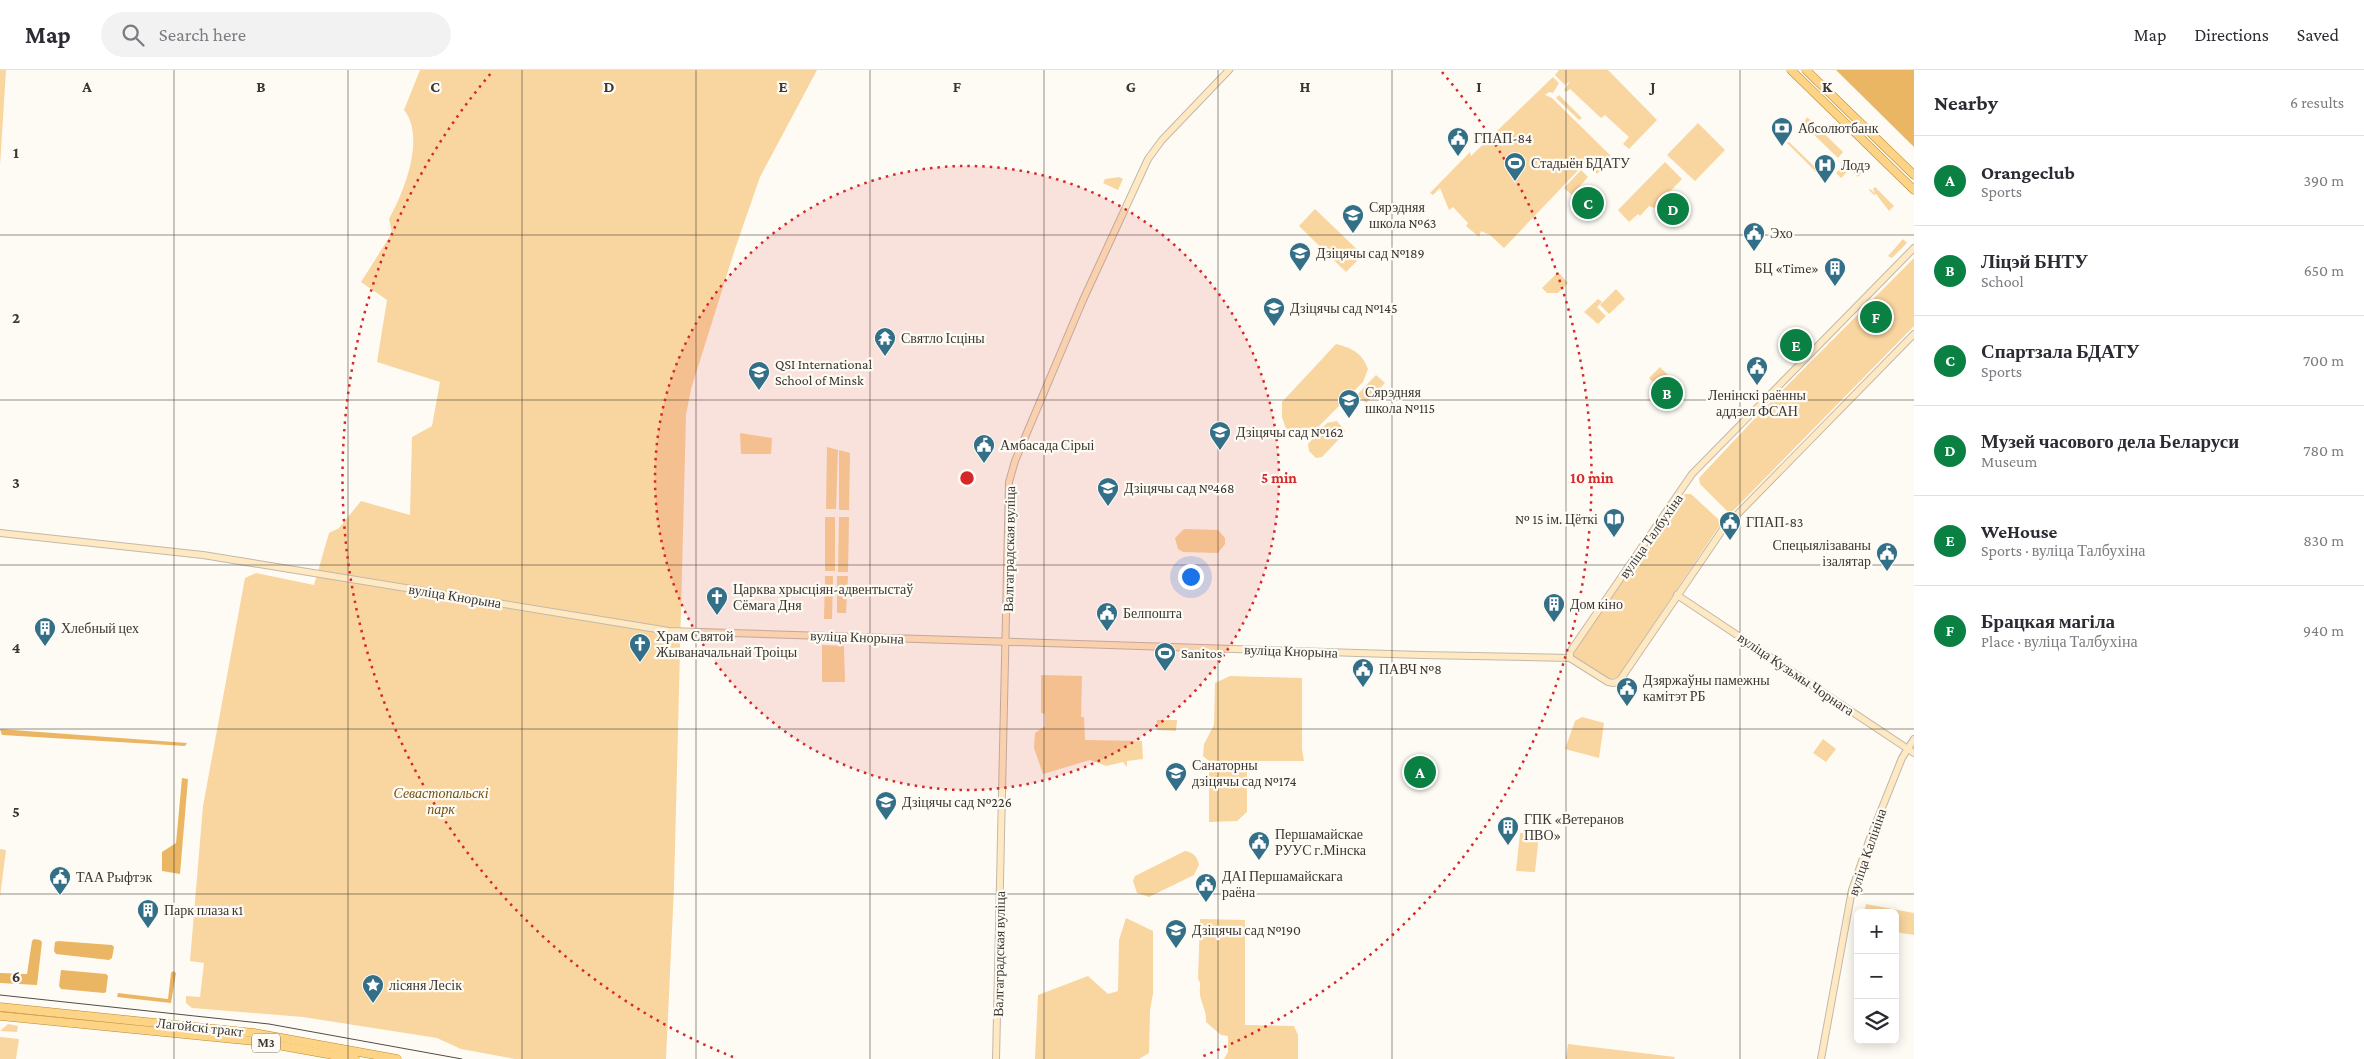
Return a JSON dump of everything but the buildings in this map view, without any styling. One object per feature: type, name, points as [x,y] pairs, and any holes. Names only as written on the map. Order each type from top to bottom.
[{"type":"main road","name":"Валгаградская вуліца","points":[[996,1059],[1007,642],[1009,482],[1015,461],[1083,300],[1148,160],[1162,140],[1229,70]]},
{"type":"main road","points":[[1791,70],[1914,190]]},
{"type":"main road","points":[[1806,70],[1914,175]]},
{"type":"main road","name":"вуліца Талбухіна","points":[[1570,658],[1570,652],[1692,474],[1914,248]]},
{"type":"main road","points":[[1570,658],[1608,682],[1619,682],[1722,529],[1914,334]]},
{"type":"main road","name":"вуліца Кнорына","points":[[0,533],[204,555],[669,631],[1570,658]]},
{"type":"main road","name":"вуліца Кузьмы Чорнага","points":[[1677,595],[1914,754]]},
{"type":"main road","name":"вуліца Калініна","points":[[1821,1059],[1852,890],[1870,838],[1907,748],[1914,739]]},
{"type":"main road","name":"Лагойскі тракт","points":[[0,1007],[177,1028],[354,1059]]},
{"type":"main road","name":"Лагойскі тракт","points":[[0,1016],[254,1033],[398,1059]]},
{"type":"green space","points":[[0,70],[6,70],[0,166]]},
{"type":"green space","name":"Севастопальскі парк","points":[[420,70],[817,70],[760,177],[691,389],[686,415],[674,887],[666,1059],[515,1059],[461,1049],[437,1038],[303,1017],[192,1008],[186,1003],[186,996],[200,997],[204,963],[190,961],[203,806],[245,578],[256,573],[314,585],[329,533],[339,528],[361,501],[410,515],[412,437],[432,426],[440,382],[377,362],[387,300],[361,282],[392,233],[389,219],[406,180],[413,149],[410,121],[404,110]]},
{"type":"green space","points":[[1559,70],[1608,70],[1657,120],[1629,149],[1623,144],[1629,137],[1605,115],[1601,118],[1570,89],[1566,92],[1564,90],[1570,81],[1565,85],[1555,75]]},
{"type":"green space","name":"Стадыён БДАТУ","points":[[1553,77],[1559,83],[1553,93],[1549,92],[1545,95],[1552,98],[1613,158],[1597,174],[1587,161],[1504,248],[1490,235],[1481,231],[1479,237],[1466,226],[1468,223],[1453,207],[1449,210],[1440,188],[1433,195],[1430,193],[1470,152],[1471,156]]},
{"type":"green space","points":[[1559,95],[1582,118],[1579,120],[1556,98]]},
{"type":"green space","points":[[1807,117],[1843,152],[1838,158],[1803,124]]},
{"type":"green space","points":[[1698,123],[1725,150],[1695,181],[1667,155]]},
{"type":"green space","points":[[1789,142],[1820,172],[1818,174],[1787,143]]},
{"type":"green space","points":[[1850,159],[1863,171],[1858,177],[1850,169],[1841,178],[1836,173]]},
{"type":"green space","points":[[1665,162],[1682,179],[1654,208],[1649,206],[1640,216],[1638,214],[1629,222],[1618,210]]},
{"type":"green space","points":[[1581,170],[1588,177],[1572,195],[1564,188]]},
{"type":"green space","points":[[1119,177],[1123,179],[1118,190],[1103,183],[1105,179]]},
{"type":"green space","points":[[1875,187],[1894,206],[1889,211],[1876,194],[1874,195],[1869,190],[1875,193],[1873,189]]},
{"type":"green space","points":[[1315,209],[1363,255],[1346,272],[1299,226]]},
{"type":"green space","points":[[1903,239],[1907,243],[1892,258],[1888,256]]},
{"type":"green space","points":[[1914,258],[1914,326],[1733,511],[1727,511],[1700,484],[1699,478],[1758,415]]},
{"type":"green space","points":[[1558,272],[1568,283],[1558,293],[1547,293],[1542,288]]},
{"type":"green space","points":[[1616,289],[1625,299],[1609,314],[1600,305]]},
{"type":"green space","points":[[1598,299],[1602,302],[1597,307],[1606,316],[1598,324],[1584,312]]},
{"type":"green space","points":[[1336,344],[1352,349],[1366,363],[1368,369],[1363,382],[1314,431],[1297,435],[1286,429],[1282,417],[1282,402]]},
{"type":"green space","points":[[1660,367],[1683,390],[1672,402],[1649,378]]},
{"type":"green space","points":[[1376,375],[1385,383],[1366,403],[1357,395]]},
{"type":"green space","points":[[1337,421],[1345,431],[1343,435],[1322,457],[1316,458],[1309,451],[1308,444],[1327,423]]},
{"type":"green space","points":[[740,433],[772,438],[771,454],[741,454]]},
{"type":"green space","points":[[827,447],[838,450],[836,509],[826,509]]},
{"type":"green space","points":[[839,450],[850,453],[849,510],[839,510]]},
{"type":"green space","points":[[1685,494],[1691,494],[1718,519],[1720,525],[1618,677],[1610,679],[1574,657],[1574,651],[1634,562]]},
{"type":"green space","points":[[825,517],[835,517],[835,571],[825,571]]},
{"type":"green space","points":[[839,517],[849,517],[848,572],[838,572]]},
{"type":"green space","points":[[1184,529],[1218,530],[1225,538],[1225,544],[1218,553],[1183,552],[1178,549],[1175,538]]},
{"type":"green space","points":[[825,576],[833,576],[832,619],[824,619]]},
{"type":"green space","points":[[837,576],[848,576],[846,613],[837,613]]},
{"type":"green space","points":[[822,645],[844,646],[845,682],[822,682]]},
{"type":"green space","points":[[1041,675],[1082,676],[1081,717],[1084,717],[1085,740],[1142,741],[1143,759],[1127,761],[1127,767],[1123,762],[1106,766],[1090,760],[1043,774],[1034,748],[1035,733],[1045,726],[1045,714],[1041,713]]},
{"type":"green space","points":[[1230,676],[1302,678],[1302,749],[1304,761],[1247,761],[1247,812],[1237,821],[1209,822],[1209,761],[1203,756],[1204,744],[1214,725],[1215,683]]},
{"type":"green space","points":[[1582,717],[1604,723],[1599,758],[1565,749],[1575,721]]},
{"type":"green space","points":[[1157,720],[1177,720],[1176,731],[1157,730]]},
{"type":"green space","points":[[1823,739],[1836,749],[1826,762],[1813,753]]},
{"type":"green space","points":[[1520,833],[1539,834],[1535,872],[1516,871]]},
{"type":"green space","points":[[0,849],[6,850],[0,897]]},
{"type":"green space","points":[[1185,851],[1195,855],[1197,859],[1199,865],[1194,875],[1149,897],[1137,893],[1133,881],[1135,876]]},
{"type":"green space","points":[[1866,904],[1893,909],[1865,909]]},
{"type":"green space","points":[[1899,910],[1914,913],[1914,935],[1899,933]]},
{"type":"green space","points":[[1126,918],[1153,931],[1153,994],[1150,1010],[1149,1053],[1139,1059],[1035,1059],[1038,995],[1088,976],[1108,994],[1118,991],[1119,940]]},
{"type":"green space","points":[[1200,919],[1245,920],[1245,1025],[1294,1026],[1298,1035],[1298,1059],[1224,1059],[1228,1052],[1228,1036],[1221,1035],[1206,1022],[1206,1014],[1201,998],[1198,979]]},
{"type":"green space","points":[[8,1024],[18,1026],[17,1032],[0,1031]]},
{"type":"green space","points":[[0,1037],[19,1039],[16,1059],[0,1059]]},
{"type":"green space","points":[[1568,1044],[1675,1057],[1674,1059],[1566,1059]]},
{"type":"shaded area","points":[[1836,70],[1914,70],[1914,147]]},
{"type":"shaded area","points":[[0,729],[187,743],[185,746],[2,735]]},
{"type":"shaded area","points":[[182,778],[188,779],[180,874],[162,871],[162,852],[176,843]]},
{"type":"shaded area","points":[[34,939],[42,942],[37,985],[0,983],[0,973],[27,974],[32,941]]},
{"type":"shaded area","points":[[55,942],[112,945],[114,947],[112,958],[109,960],[56,954],[54,951]]},
{"type":"shaded area","points":[[61,970],[106,974],[108,976],[106,992],[61,989],[59,986]]},
{"type":"shaded area","points":[[173,971],[176,973],[171,1003],[117,997],[118,993],[168,999],[171,973]]},
{"type":"tram line","points":[[0,995],[269,1024],[462,1059]]},
{"type":"place","name":"Абсолютбанк","points":[[1782,147]]},
{"type":"place","name":"ГПАП-84","points":[[1458,157]]},
{"type":"place","name":"Стадыён БДАТУ","points":[[1515,182]]},
{"type":"place","name":"Лодэ","points":[[1825,184]]},
{"type":"place","name":"Спартзала БДАТУ","points":[[1588,203]]},
{"type":"place","name":"Музей часового дела Беларуси","points":[[1673,209]]},
{"type":"place","name":"Сярэдняя школа №63","points":[[1353,234]]},
{"type":"place","name":"Эхо","points":[[1754,252]]},
{"type":"place","name":"Дзіцячы сад №189","points":[[1300,272]]},
{"type":"place","name":"БЦ «Time»","points":[[1835,287]]},
{"type":"place","name":"Брацкая магіла","points":[[1876,317]]},
{"type":"place","name":"Дзіцячы сад №145","points":[[1274,327]]},
{"type":"place","name":"WeHouse","points":[[1796,345]]},
{"type":"place","name":"Святло Ісціны","points":[[885,357]]},
{"type":"place","name":"Ленінскі раённы аддзел ФСАН","points":[[1757,386]]},
{"type":"place","name":"QSI International School of Minsk","points":[[759,391]]},
{"type":"place","name":"Ліцэй БНТУ","points":[[1667,393]]},
{"type":"place","name":"Сярэдняя школа №115","points":[[1349,419]]},
{"type":"place","name":"Дзіцячы сад №162","points":[[1220,451]]},
{"type":"place","name":"Амбасада Сірыі","points":[[984,464]]},
{"type":"place","name":"Дзіцячы сад №468","points":[[1108,507]]},
{"type":"place","name":"№ 15 ім. Цёткі","points":[[1614,538]]},
{"type":"place","name":"ГПАП-83","points":[[1730,541]]},
{"type":"place","name":"Спецыялізаваны ізалятар","points":[[1887,572]]},
{"type":"place","name":"Царква хрысціян-адвентыстаў Сёмага Дня","points":[[717,616]]},
{"type":"place","name":"Дом кіно","points":[[1554,623]]},
{"type":"place","name":"Белпошта","points":[[1107,632]]},
{"type":"place","name":"Хлебный цех","points":[[45,647]]},
{"type":"place","name":"Храм Святой Жываначальнай Троіцы","points":[[640,663]]},
{"type":"place","name":"Sanitos","points":[[1165,672]]},
{"type":"place","name":"ПАВЧ №8","points":[[1363,688]]},
{"type":"place","name":"Дзяржаўны памежны камітэт РБ","points":[[1627,707]]},
{"type":"place","name":"Orangeclub","points":[[1420,772]]},
{"type":"place","name":"Санаторны дзіцячы сад №174","points":[[1176,792]]},
{"type":"place","name":"Дзіцячы сад №226","points":[[886,821]]},
{"type":"place","name":"ГПК «Ветеранов ПВО»","points":[[1508,846]]},
{"type":"place","name":"Першамайскае РУУС г.Мінска","points":[[1259,861]]},
{"type":"place","name":"ТАА Рыфтэк","points":[[60,896]]},
{"type":"place","name":"ДАІ Першамайскага раёна","points":[[1206,903]]},
{"type":"place","name":"Парк плаза к1","points":[[148,929]]},
{"type":"place","name":"Дзіцячы сад №190","points":[[1176,949]]},
{"type":"place","name":"лісяня Лесік","points":[[373,1004]]}]
